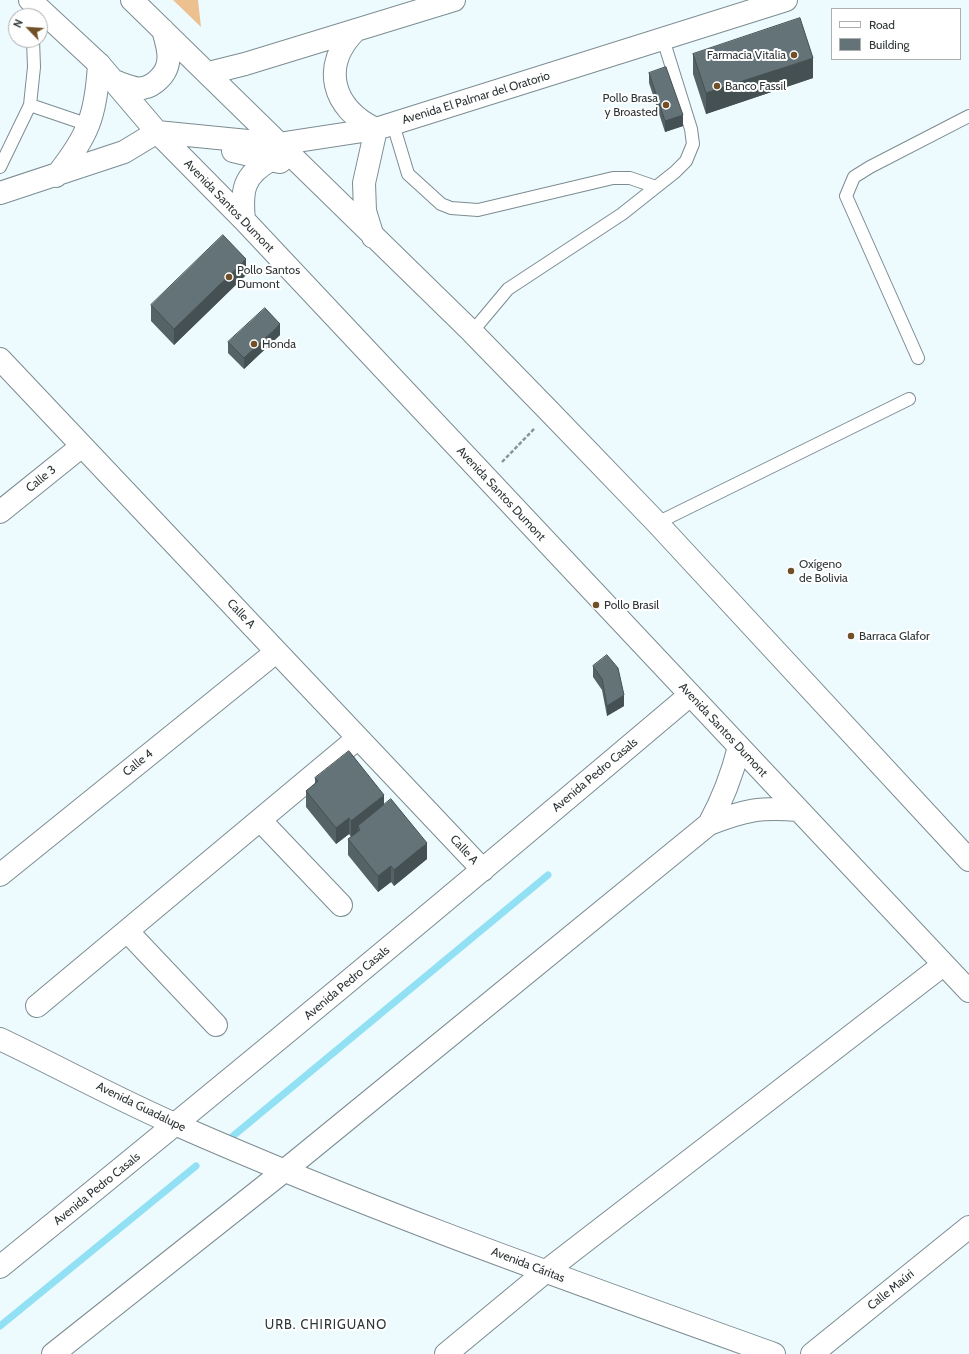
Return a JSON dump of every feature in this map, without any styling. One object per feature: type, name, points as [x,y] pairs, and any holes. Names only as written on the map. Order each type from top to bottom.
[{"type":"street","points":[[132,0],[209,74],[275,152],[311,177],[472,332],[657,523],[969,860]]},
{"type":"street","points":[[209,74],[454,0]]},
{"type":"street","name":"Avenida El Palmar del Oratorio","points":[[156,132],[275,152],[384,126],[786,0]]},
{"type":"street","name":"Avenida Santos Dumont","points":[[31,6],[99,64],[114,80],[156,132],[244,220],[969,991]]},
{"type":"street","points":[[114,80],[131,87],[143,89],[154,84],[164,74],[169,62],[169,48],[163,30]]},
{"type":"street","points":[[356,30],[347,39],[340,50],[336,62],[336,88],[349,111],[358,120],[384,126],[364,182],[365,211],[374,238]]},
{"type":"street","points":[[56,176],[75,152],[89,125],[97,95],[99,64]]},
{"type":"street","points":[[0,193],[56,176],[124,152],[156,132]]},
{"type":"street","points":[[244,220],[243,190],[249,176],[258,166],[275,152]]},
{"type":"street","name":"Calle A","points":[[0,359],[483,870]]},
{"type":"street","name":"Calle 3","points":[[0,512],[82,446]]},
{"type":"street","name":"Calle 4","points":[[0,875],[276,652]]},
{"type":"street","name":"Avenida Pedro Casals","points":[[0,1267],[176,1125],[483,870],[690,695]]},
{"type":"street","points":[[37,1006],[358,738]]},
{"type":"street","points":[[710,824],[732,774],[739,747]]},
{"type":"street","points":[[53,1354],[284,1171],[710,824],[738,812],[768,808],[798,810]]},
{"type":"street","points":[[260,820],[341,905]]},
{"type":"street","points":[[127,931],[216,1025]]},
{"type":"street","points":[[446,1354],[545,1272],[943,964]]},
{"type":"street","name":"Avenida Guadalupe","points":[[0,1038],[176,1125],[284,1171]]},
{"type":"street","name":"Avenida Cáritas","points":[[284,1171],[545,1272],[774,1354]]},
{"type":"street","name":"Calle Maúri","points":[[812,1354],[969,1227]]},
{"type":"lane","points":[[472,332],[508,289],[622,214],[675,172],[686,161],[693,144],[679,86],[663,39]]},
{"type":"lane","points":[[0,167],[30,105],[34,67],[33,48]]},
{"type":"lane","points":[[30,105],[89,125]]},
{"type":"lane","points":[[918,358],[846,196],[854,177],[969,116]]},
{"type":"lane","points":[[384,126],[408,174],[441,204],[451,208],[478,210],[613,178],[630,178],[656,187]]},
{"type":"lane","points":[[657,523],[909,399]]},
{"type":"path","points":[[506,457],[533,430]]},
{"type":"shaded area","points":[[173,0],[198,0],[201,27]]},
{"type":"building","points":[[800,18],[813,58],[706,93],[693,54]]},
{"type":"building","name":"Pollo Brasa y Broasted","points":[[666,67],[683,115],[665,121],[649,73]]},
{"type":"building","points":[[223,235],[246,259],[174,329],[151,305]]},
{"type":"building","points":[[265,308],[280,324],[244,358],[228,342]]},
{"type":"building","points":[[607,655],[618,668],[624,695],[607,706],[602,679],[593,666]]},
{"type":"building","points":[[349,751],[384,795],[351,821],[349,818],[336,828],[306,791],[318,781],[315,778]]},
{"type":"building","points":[[391,799],[427,843],[394,870],[391,866],[378,876],[348,839],[360,830],[358,826]]},
{"type":"waterway","points":[[233,1136],[548,875]]},
{"type":"waterway","points":[[0,1326],[196,1166]]},
{"type":"place","name":"Farmacia Vitalia","points":[[794,55]]},
{"type":"place","name":"Banco Fassil","points":[[717,86]]},
{"type":"place","name":"Pollo Brasa y Broasted","points":[[666,105]]},
{"type":"place","name":"Pollo Santos Dumont","points":[[229,277]]},
{"type":"place","name":"Honda","points":[[254,344]]},
{"type":"place","name":"Oxígeno de Bolivia","points":[[791,571]]},
{"type":"place","name":"Pollo Brasil","points":[[596,605]]},
{"type":"place","name":"Barraca Glafor","points":[[851,636]]},
{"type":"district","name":"URB. CHIRIGUANO","points":[[326,1325]]}]
